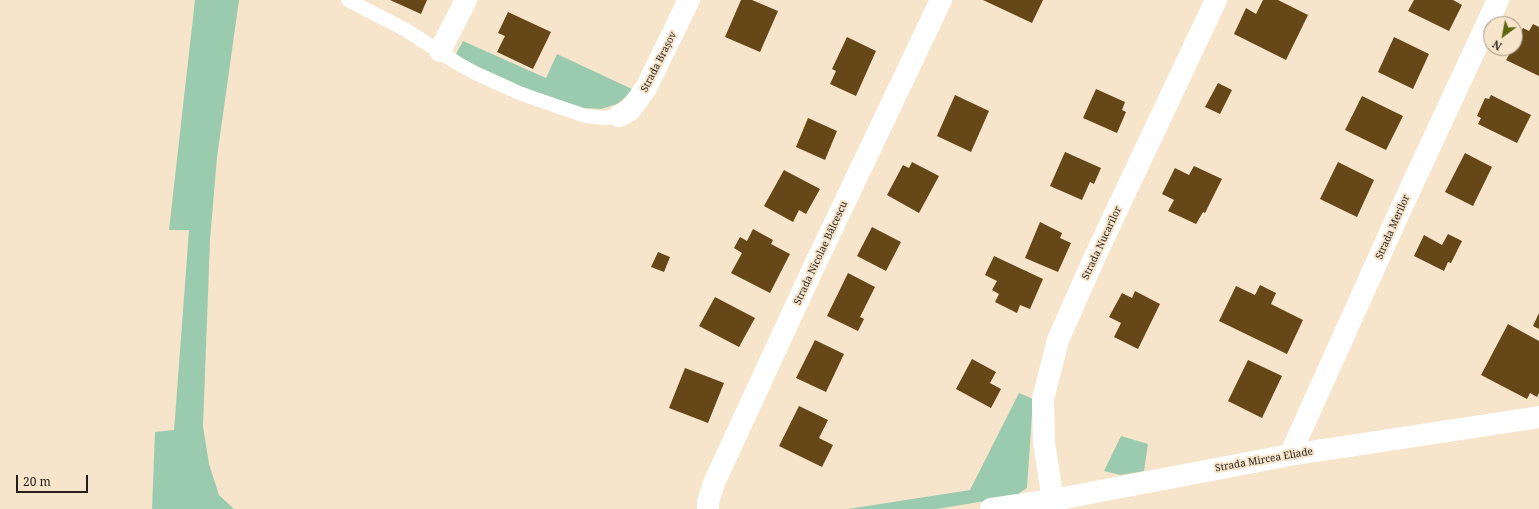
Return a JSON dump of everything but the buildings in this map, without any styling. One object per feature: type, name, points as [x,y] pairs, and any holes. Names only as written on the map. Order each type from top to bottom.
[{"type":"street","points":[[440,52],[466,0]]},
{"type":"street","name":"Strada Brașov","points":[[619,116],[630,110],[646,88],[689,0]]},
{"type":"street","name":"Strada Nicolae Bălcescu","points":[[708,509],[708,502],[714,483],[811,273],[941,0]]},
{"type":"street","name":"Strada Nucarilor","points":[[1053,500],[1044,442],[1043,399],[1058,340],[1097,252],[1216,0]]},
{"type":"street","name":"Strada Merilor","points":[[1290,455],[1399,213],[1498,0]]},
{"type":"street","name":"Strada Mircea Eliade","points":[[991,509],[1053,500],[1290,455],[1539,417]]},
{"type":"lane","points":[[348,0],[406,30],[475,73],[519,93],[585,116],[605,118],[619,116]]},
{"type":"green space","points":[[195,0],[239,0],[217,157],[210,240],[203,426],[209,464],[219,495],[234,509],[152,509],[155,432],[174,430],[189,230],[169,230]]},
{"type":"green space","points":[[463,41],[546,78],[557,54],[634,90],[617,104],[601,109],[584,108],[534,92],[461,59],[456,54]]},
{"type":"green space","points":[[1019,393],[1033,399],[1027,488],[1015,496],[937,509],[848,509],[970,490]]},
{"type":"green space","points":[[1121,436],[1148,444],[1144,471],[1120,475],[1104,471]]}]
